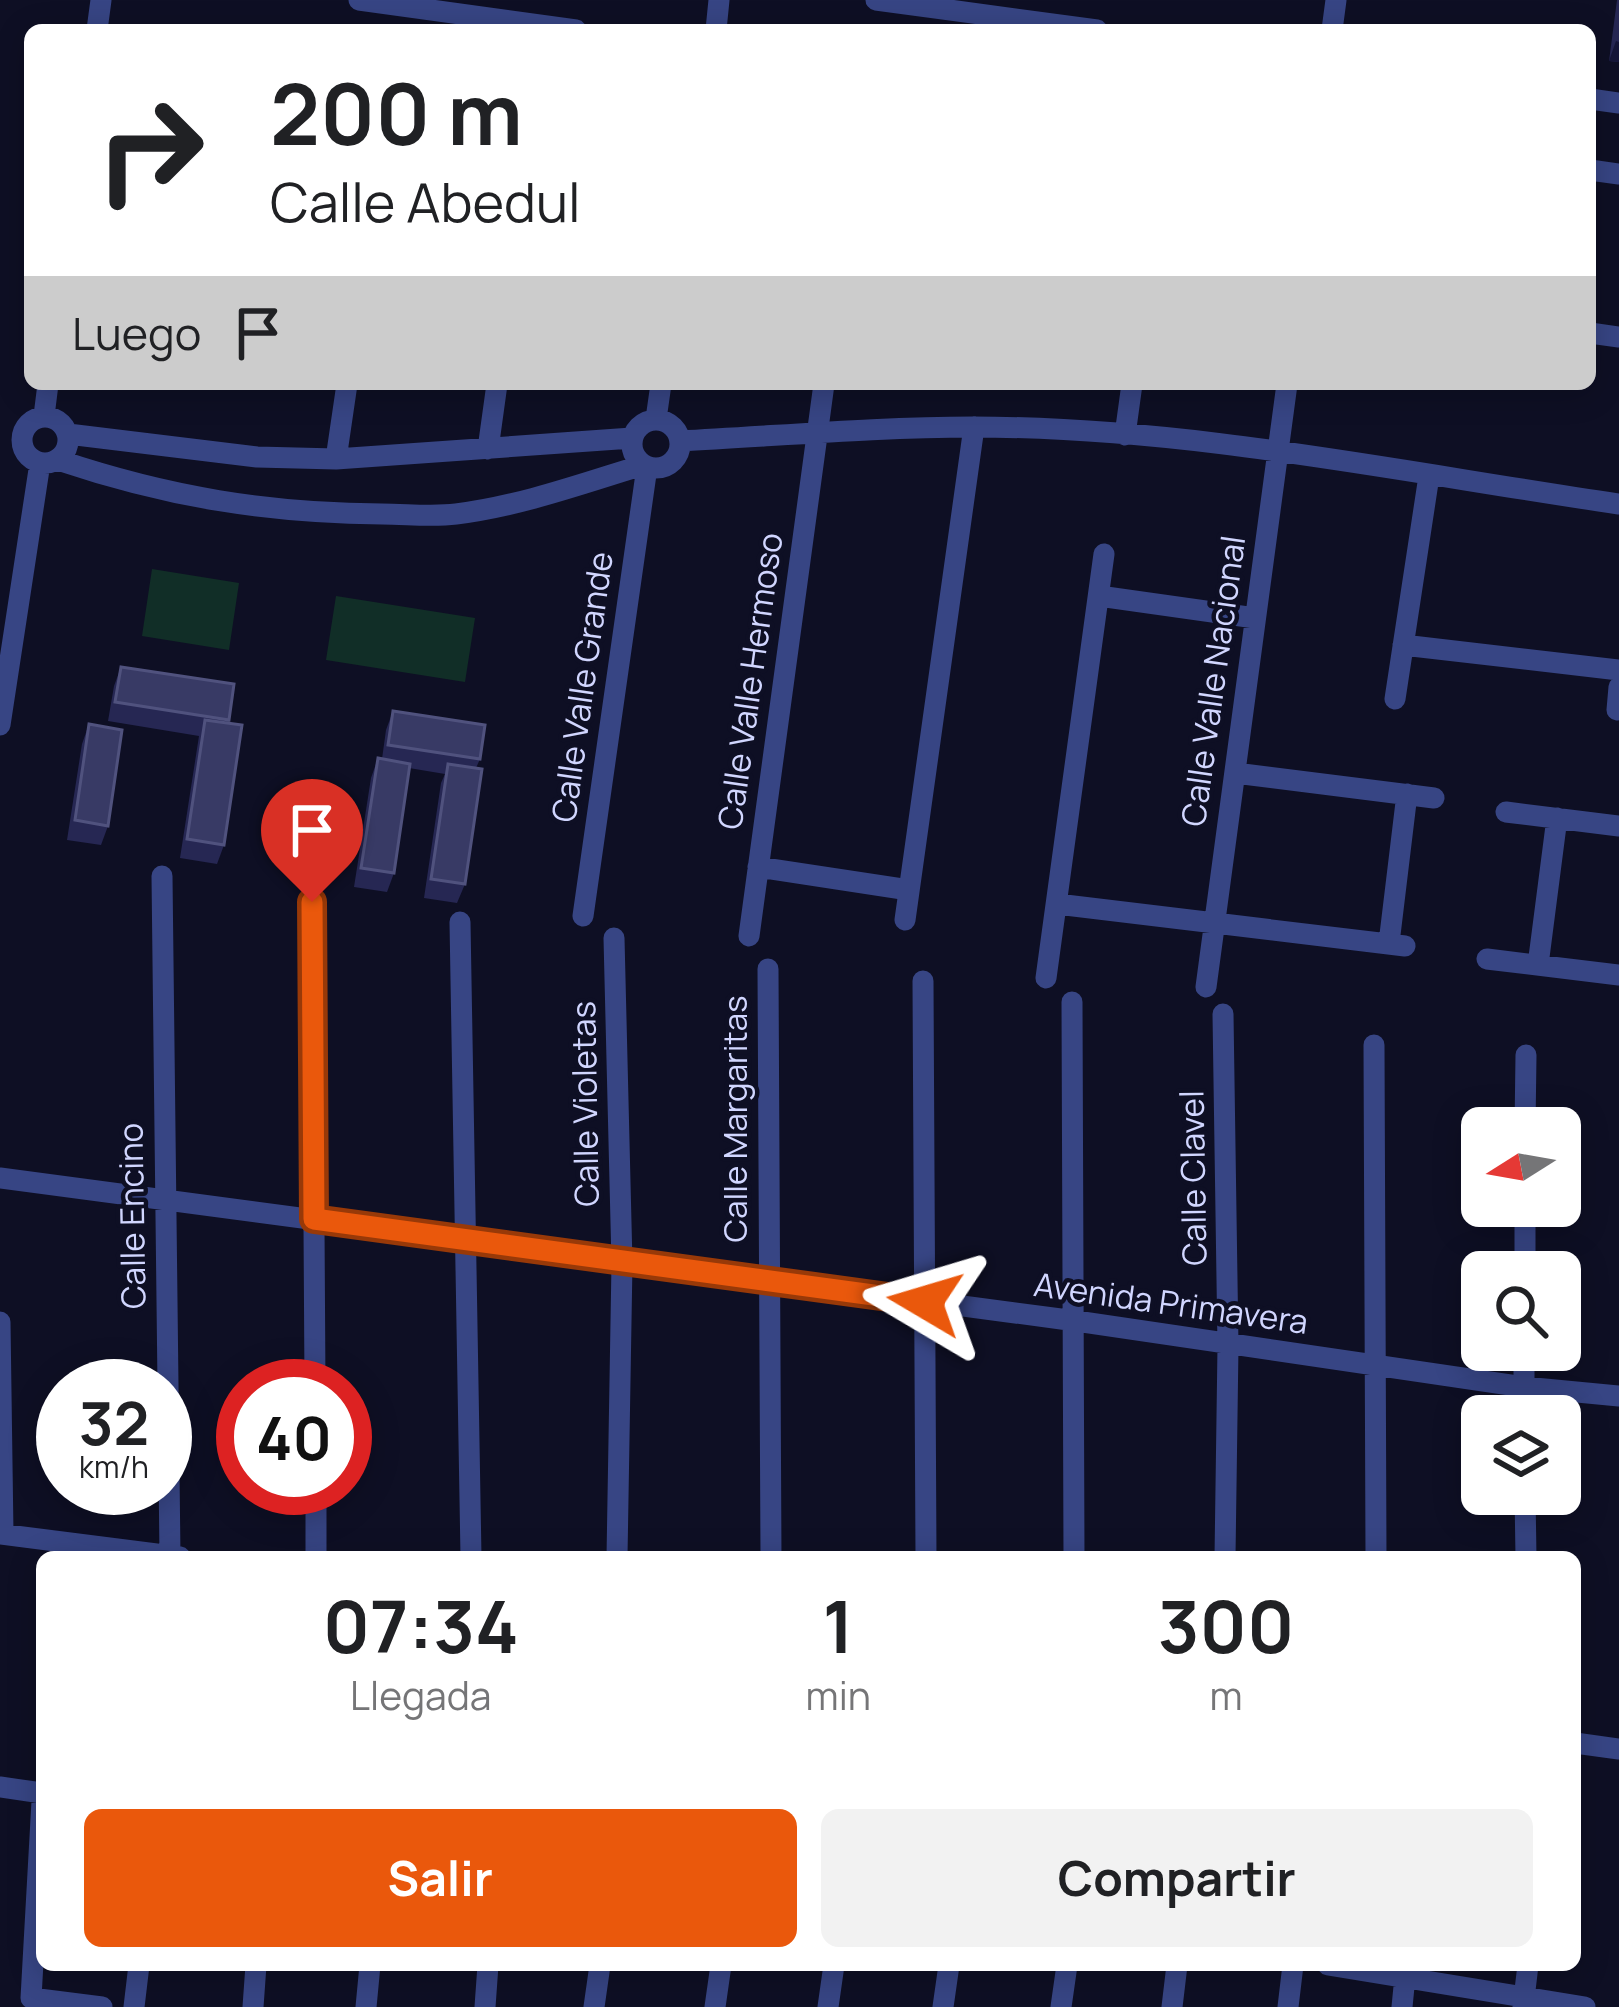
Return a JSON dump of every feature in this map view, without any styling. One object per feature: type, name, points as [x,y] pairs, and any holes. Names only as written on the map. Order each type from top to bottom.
[{"type":"street","points":[[359,0],[533,24]]},
{"type":"street","points":[[876,0],[1053,24]]},
{"type":"street","points":[[44,416],[47,390]]},
{"type":"street","points":[[336,459],[346,390]]},
{"type":"street","points":[[488,449],[496,390]]},
{"type":"street","points":[[656,419],[660,390]]},
{"type":"street","name":"Calle Valle Hermoso","points":[[749,936],[823,390]]},
{"type":"street","points":[[1125,435],[1131,390]]},
{"type":"street","name":"Calle Valle Nacional","points":[[1206,987],[1286,390]]},
{"type":"street","points":[[0,725],[11,587],[49,462],[67,448],[68,434],[63,424],[44,416],[11,429],[28,457],[49,462],[119,481],[298,514],[452,514],[532,500],[645,466],[657,469],[675,460],[680,440],[668,422],[656,419],[637,428],[633,453],[645,466]]},
{"type":"street","points":[[680,440],[974,427],[1125,435],[1278,452],[1619,504]]},
{"type":"street","points":[[905,920],[974,427]]},
{"type":"street","points":[[68,434],[257,457],[336,459],[632,438]]},
{"type":"street","name":"Calle Valle Grande","points":[[583,916],[645,466]]},
{"type":"street","points":[[1395,699],[1429,476]]},
{"type":"street","points":[[1046,978],[1105,554]]},
{"type":"street","points":[[1100,596],[1255,618]]},
{"type":"street","points":[[1403,645],[1619,670]]},
{"type":"street","points":[[1234,773],[1434,798]]},
{"type":"street","points":[[1057,904],[1397,945],[1407,794]]},
{"type":"street","points":[[1506,812],[1619,826]]},
{"type":"street","points":[[1538,964],[1557,818]]},
{"type":"street","points":[[758,867],[909,890]]},
{"type":"street","name":"Calle Encino","points":[[163,876],[170,1551]]},
{"type":"street","points":[[312,902],[315,1359]]},
{"type":"street","points":[[460,922],[471,1551]]},
{"type":"street","name":"Calle Violetas","points":[[614,938],[622,1263],[617,1551]]},
{"type":"street","points":[[1487,958],[1619,975]]},
{"type":"street","name":"Calle Margaritas","points":[[768,969],[771,1551]]},
{"type":"street","points":[[923,981],[926,1551]]},
{"type":"street","points":[[1072,1002],[1074,1551]]},
{"type":"street","name":"Calle Clavel","points":[[1223,1013],[1228,1346],[1225,1551]]},
{"type":"street","points":[[1374,1045],[1376,1551]]},
{"type":"street","points":[[1526,1055],[1526,1107]]},
{"type":"street","name":"Avenida Primavera","points":[[0,1178],[1076,1321],[1524,1387],[1619,1396]]},
{"type":"street","points":[[0,1322],[1,1534],[69,1550]]},
{"type":"street","points":[[1524,1371],[1524,1395]]},
{"type":"street","points":[[316,1515],[316,1551]]},
{"type":"street","points":[[1526,1515],[1526,1551]]},
{"type":"street","points":[[1581,1744],[1619,1749]]},
{"type":"street","points":[[0,1787],[36,1796]]},
{"type":"street","points":[[36,1907],[31,1998],[102,2007]]},
{"type":"street","points":[[134,2007],[138,1971]]},
{"type":"street","points":[[253,2007],[256,1971]]},
{"type":"street","points":[[366,2007],[369,1971]]},
{"type":"street","points":[[485,2007],[488,1971]]},
{"type":"street","points":[[594,2007],[599,1971]]},
{"type":"street","points":[[716,2007],[720,1971]]},
{"type":"street","points":[[828,2007],[833,1971]]},
{"type":"street","points":[[944,2007],[948,1971]]},
{"type":"street","points":[[1061,2007],[1066,1971]]},
{"type":"street","points":[[1172,2007],[1176,1971]]},
{"type":"street","points":[[1288,2007],[1292,1971]]},
{"type":"street","points":[[1402,2007],[1406,1971],[1524,2002],[1585,2007]]},
{"type":"street","points":[[1524,2002],[1527,1971]]},
{"type":"green space","points":[[152,569],[239,583],[229,650],[142,636]]},
{"type":"green space","points":[[336,596],[475,618],[465,682],[326,660]]},
{"type":"building","points":[[121,667],[234,684],[229,720],[115,702]]},
{"type":"building","points":[[393,711],[485,725],[480,759],[388,745]]},
{"type":"building","points":[[205,720],[242,725],[224,845],[187,839]]},
{"type":"building","points":[[89,724],[122,730],[108,826],[75,820]]},
{"type":"building","points":[[378,758],[410,764],[394,873],[361,868]]},
{"type":"building","points":[[448,764],[482,769],[465,884],[431,879]]},
{"type":"route","points":[[312,902],[314,1219],[925,1302]]}]
